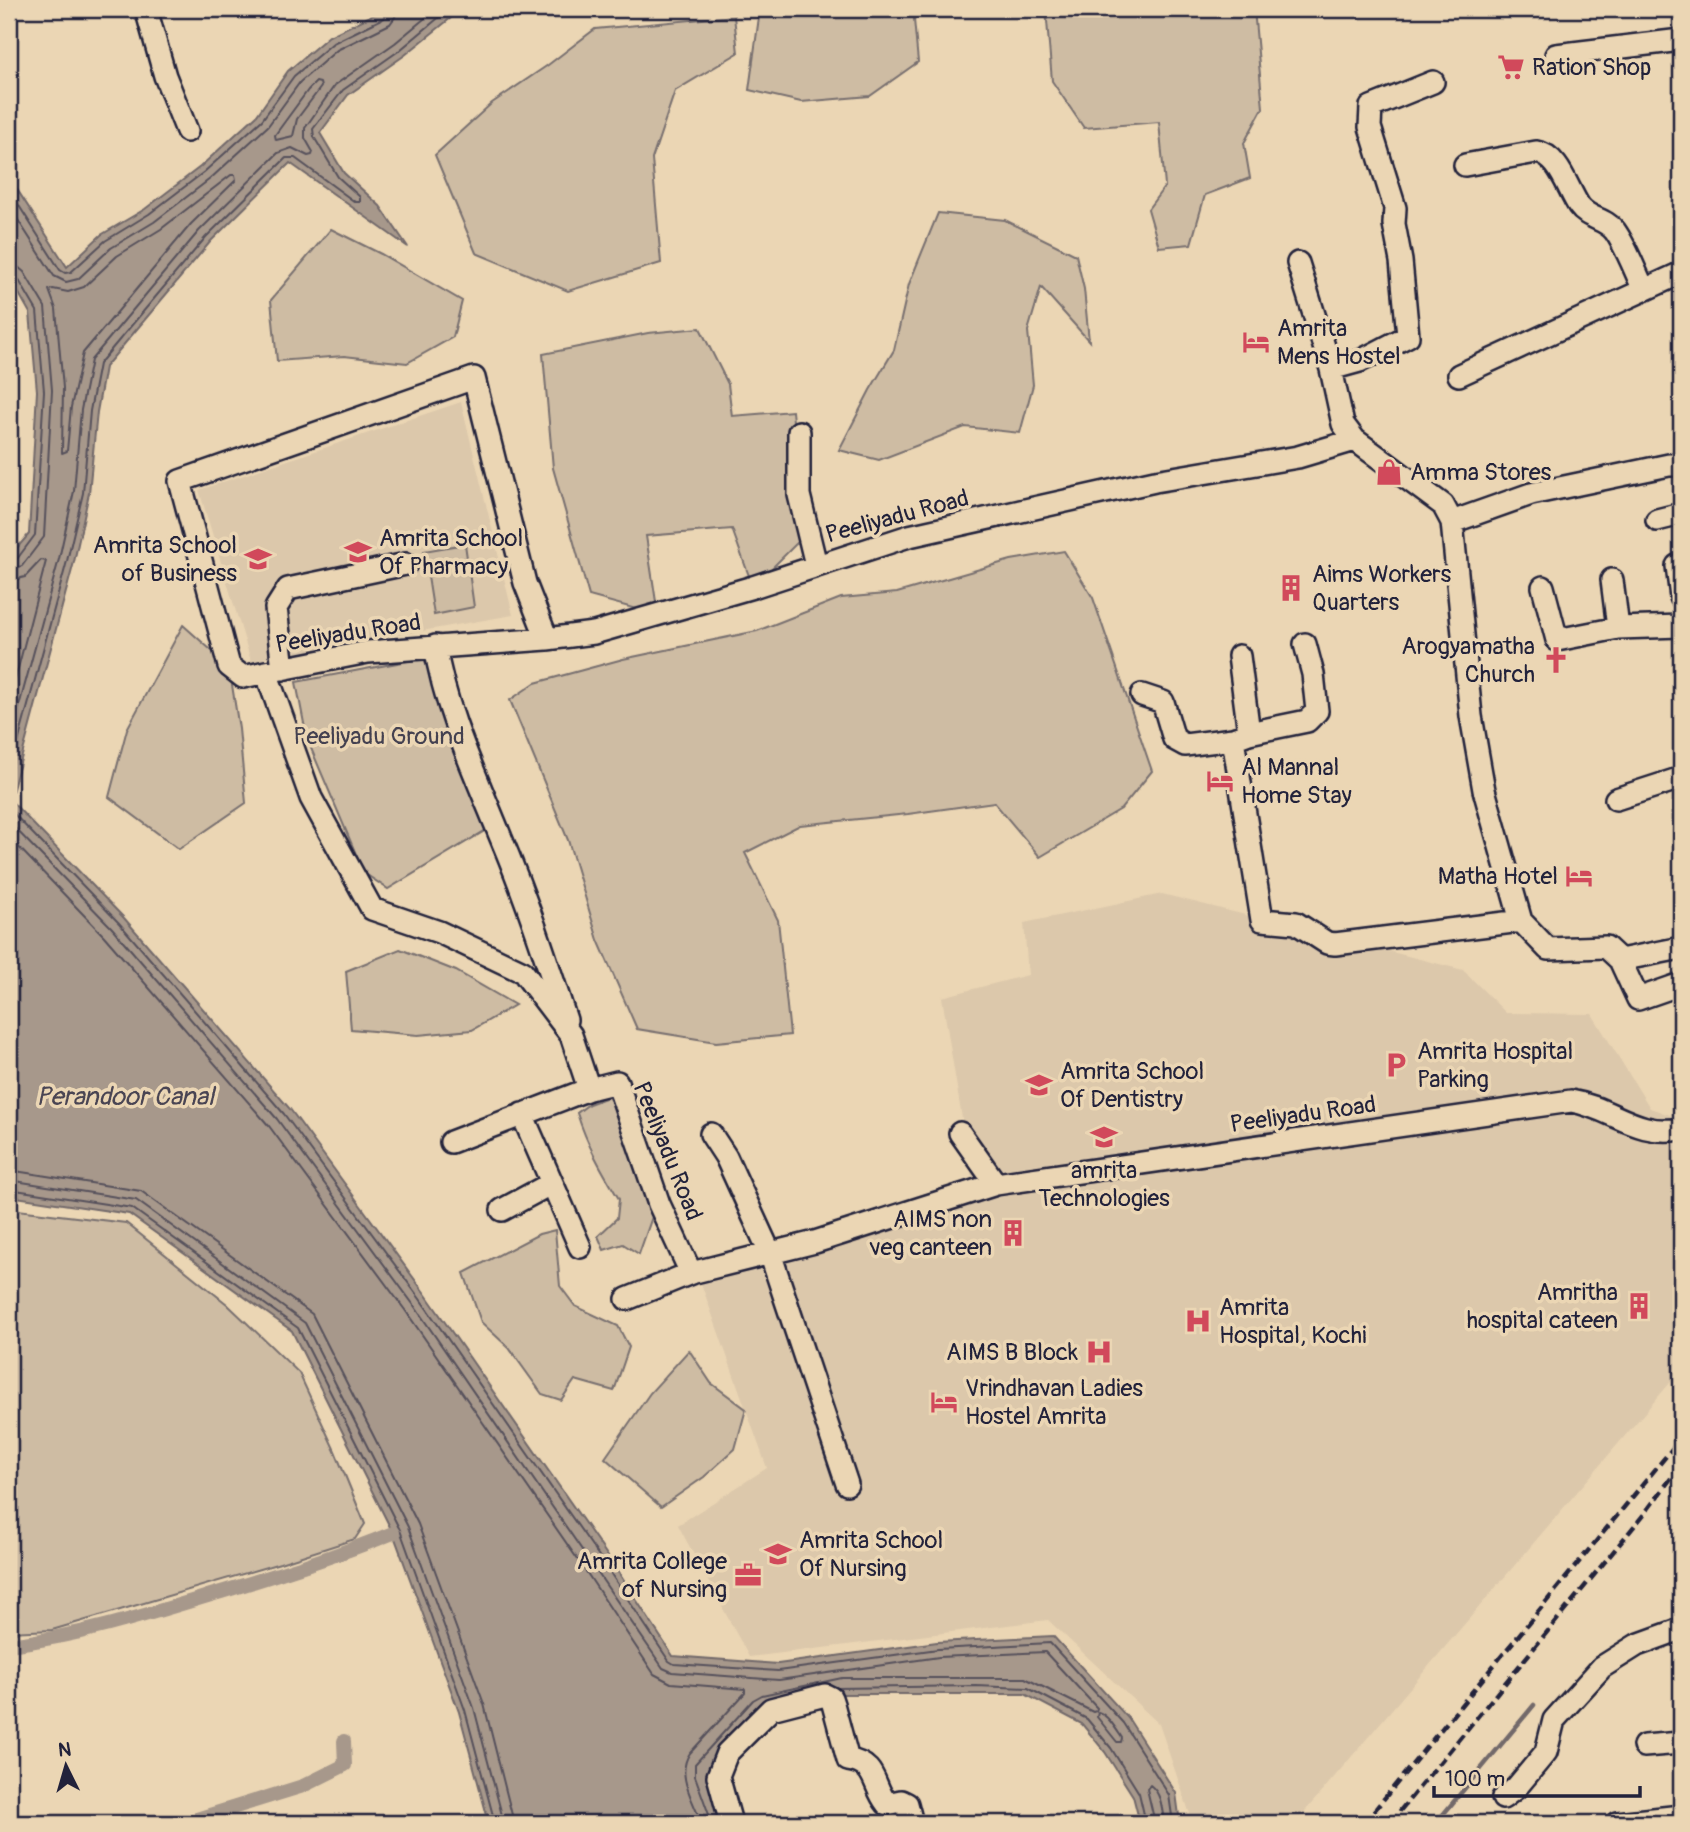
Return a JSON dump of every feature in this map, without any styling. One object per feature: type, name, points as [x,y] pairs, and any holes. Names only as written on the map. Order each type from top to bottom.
[{"type":"street","points":[[146,9],[165,76],[187,131]]},
{"type":"street","points":[[1556,55],[1681,40]]},
{"type":"street","points":[[1331,369],[1360,362],[1408,335],[1401,261],[1394,224],[1395,208],[1370,127],[1371,107],[1433,82]]},
{"type":"street","points":[[1465,165],[1536,152],[1545,153],[1553,159],[1580,209],[1608,223],[1616,233],[1644,290]]},
{"type":"street","points":[[1298,263],[1331,369],[1343,424],[1355,440],[1443,505],[1451,522],[1471,716],[1484,790],[1521,921],[1548,949],[1606,947],[1620,960],[1638,999],[1681,984]]},
{"type":"street","points":[[1459,375],[1681,273]]},
{"type":"street","points":[[406,564],[288,589],[276,608],[275,670],[243,677],[229,666],[180,481],[474,378],[525,583],[547,639]]},
{"type":"street","points":[[799,432],[799,495],[816,565]]},
{"type":"street","name":"Peeliyadu Road","points":[[1355,440],[1298,457],[1151,481],[923,533],[753,587],[594,633],[368,652],[275,670],[311,798],[372,909],[439,932],[523,972],[571,1035],[589,1089],[617,1082],[659,1204],[691,1273],[815,1242],[996,1184],[1571,1101],[1588,1104],[1644,1129],[1663,1132],[1681,1129]]},
{"type":"street","points":[[1451,522],[1531,494],[1669,464],[1681,466]]},
{"type":"street","points":[[1657,520],[1681,514]]},
{"type":"street","points":[[1677,566],[1681,597]]},
{"type":"street","points":[[1612,580],[1618,628]]},
{"type":"street","points":[[1543,587],[1557,640],[1618,628],[1681,626]]},
{"type":"street","points":[[1142,695],[1163,702],[1174,739],[1185,745],[1307,721],[1317,711],[1313,674],[1305,644]]},
{"type":"street","points":[[435,646],[440,680],[463,748],[506,851],[571,1035]]},
{"type":"street","points":[[1239,656],[1241,736],[1262,920],[1296,923],[1326,943],[1335,944],[1521,921]]},
{"type":"street","points":[[1616,799],[1681,778]]},
{"type":"street","points":[[1620,960],[1681,948]]},
{"type":"street","points":[[452,1142],[589,1089]]},
{"type":"street","points":[[522,1114],[580,1247]]},
{"type":"street","points":[[960,1133],[996,1184]]},
{"type":"street","points":[[711,1134],[726,1157],[770,1253],[847,1484]]},
{"type":"street","points":[[502,1209],[552,1183]]},
{"type":"street","points":[[626,1299],[691,1273]]},
{"type":"street","points":[[1503,1798],[1516,1788],[1546,1752],[1554,1720],[1602,1667],[1637,1645],[1681,1629]]},
{"type":"street","points":[[731,1823],[718,1776],[727,1753],[771,1709],[825,1695],[831,1698],[834,1704],[848,1760],[858,1761],[873,1773],[887,1804],[901,1801],[907,1804],[912,1823]]},
{"type":"street","points":[[1644,1746],[1681,1743]]},
{"type":"street","points":[[1617,1823],[1681,1816]]},
{"type":"shaded area","name":"Amrita School Of Pharmacy","points":[[461,402],[513,615],[251,661],[199,490]]},
{"type":"shaded area","name":"Amrita Hospital, Kochi","points":[[1162,894],[1463,970],[1506,1013],[1592,1014],[1650,1108],[1681,1119],[1681,1370],[1295,1823],[1193,1823],[1159,1724],[1048,1620],[749,1657],[678,1525],[767,1468],[697,1272],[973,1185],[942,997],[1028,975],[1024,923]]},
{"type":"green space","points":[[779,9],[913,9],[918,62],[870,96],[801,102],[749,90],[759,17]]},
{"type":"green space","points":[[1046,9],[1254,9],[1263,108],[1244,143],[1250,178],[1205,195],[1191,244],[1159,247],[1148,209],[1165,186],[1159,122],[1084,128],[1052,81]]},
{"type":"green space","points":[[734,16],[738,53],[675,91],[652,159],[661,263],[568,291],[476,253],[435,155],[492,103],[595,29]]},
{"type":"green space","points":[[938,213],[1005,220],[1076,255],[1084,289],[1089,341],[1041,287],[1028,331],[1033,385],[1020,433],[965,427],[879,460],[839,450],[894,350],[909,284]]},
{"type":"green space","points":[[331,229],[381,254],[462,301],[453,337],[407,363],[344,356],[277,361],[271,300]]},
{"type":"green space","points":[[700,328],[728,384],[732,416],[792,411],[804,536],[753,587],[732,529],[646,536],[658,615],[589,596],[553,468],[543,354],[648,333]]},
{"type":"green space","points":[[465,544],[474,607],[434,615],[424,551]]},
{"type":"green space","points":[[1064,551],[1093,598],[1152,771],[1121,809],[1040,857],[994,802],[800,825],[745,853],[778,920],[790,1035],[716,1042],[637,1029],[598,940],[568,840],[510,700],[535,683],[623,659],[757,631],[841,598],[897,593],[1011,560]]},
{"type":"green space","points":[[183,625],[229,666],[239,729],[246,803],[179,849],[109,797],[127,729]]},
{"type":"green space","name":"Peeliyadu Ground","points":[[424,658],[486,830],[388,889],[364,873],[307,739],[296,682]]},
{"type":"green space","points":[[400,949],[456,971],[515,1005],[472,1030],[418,1035],[351,1029],[346,971]]},
{"type":"green space","points":[[608,1097],[624,1125],[653,1214],[639,1254],[623,1244],[604,1250],[598,1236],[617,1218],[619,1199],[595,1158],[577,1113],[589,1104]]},
{"type":"green space","points":[[9,1209],[126,1223],[227,1304],[299,1373],[365,1524],[355,1539],[52,1630],[9,1632]]},
{"type":"green space","points":[[555,1230],[560,1286],[575,1306],[618,1326],[629,1347],[614,1391],[575,1380],[561,1400],[542,1394],[509,1348],[481,1322],[464,1273],[539,1234]]},
{"type":"green space","points":[[689,1350],[711,1383],[746,1409],[735,1449],[704,1477],[661,1507],[605,1458],[650,1393]]},
{"type":"water","name":"Perandoor Canal","points":[[385,9],[462,9],[405,55],[348,95],[320,133],[344,173],[380,206],[408,247],[290,163],[211,241],[105,367],[97,412],[89,493],[74,562],[10,800],[124,918],[290,1109],[426,1295],[607,1555],[673,1656],[778,1664],[937,1642],[1053,1636],[1128,1718],[1176,1793],[1180,1823],[1140,1823],[1133,1796],[1105,1752],[1082,1724],[1025,1694],[843,1694],[765,1710],[710,1770],[728,1823],[489,1823],[459,1712],[393,1533],[292,1331],[129,1214],[9,1196],[9,557],[29,534],[37,391],[30,313],[9,276],[9,177],[67,267],[101,235],[145,209],[200,167],[257,115],[288,71],[329,36]]},
{"type":"waterway","points":[[9,1645],[63,1636],[143,1616],[308,1564],[393,1533]]},
{"type":"waterway","points":[[1436,1823],[1534,1705]]},
{"type":"waterway","points":[[184,1823],[303,1786],[345,1765],[344,1741]]},
{"type":"railway","points":[[1364,1823],[1681,1438]]},
{"type":"railway","points":[[1390,1823],[1645,1513],[1681,1465]]},
{"type":"place","name":"Ration Shop","points":[[1511,67]]},
{"type":"place","name":"Amrita Mens Hostel","points":[[1256,342]]},
{"type":"place","name":"Amma Stores","points":[[1389,472]]},
{"type":"place","name":"Amrita School Of Pharmacy","points":[[358,552]]},
{"type":"place","name":"Amrita School of Business","points":[[258,559]]},
{"type":"place","name":"Aims Workers Quarters","points":[[1291,588]]},
{"type":"place","name":"Arogyamatha Church","points":[[1556,660]]},
{"type":"place","name":"Al Mannal Home Stay","points":[[1220,781]]},
{"type":"place","name":"Matha Hotel","points":[[1579,876]]},
{"type":"place","name":"Amrita Hospital Parking","points":[[1396,1065]]},
{"type":"place","name":"Amrita School Of Dentistry","points":[[1039,1085]]},
{"type":"place","name":"amrita Technologies","points":[[1104,1137]]},
{"type":"place","name":"AIMS non veg canteen","points":[[1013,1233]]},
{"type":"place","name":"Amritha hospital cateen","points":[[1639,1306]]},
{"type":"place","name":"Amrita Hospital, Kochi","points":[[1198,1321]]},
{"type":"place","name":"AIMS B Block","points":[[1099,1352]]},
{"type":"place","name":"Vrindhavan Ladies Hostel Amrita","points":[[944,1402]]},
{"type":"place","name":"Amrita School Of Nursing","points":[[778,1554]]},
{"type":"place","name":"Amrita College of Nursing","points":[[748,1575]]}]
